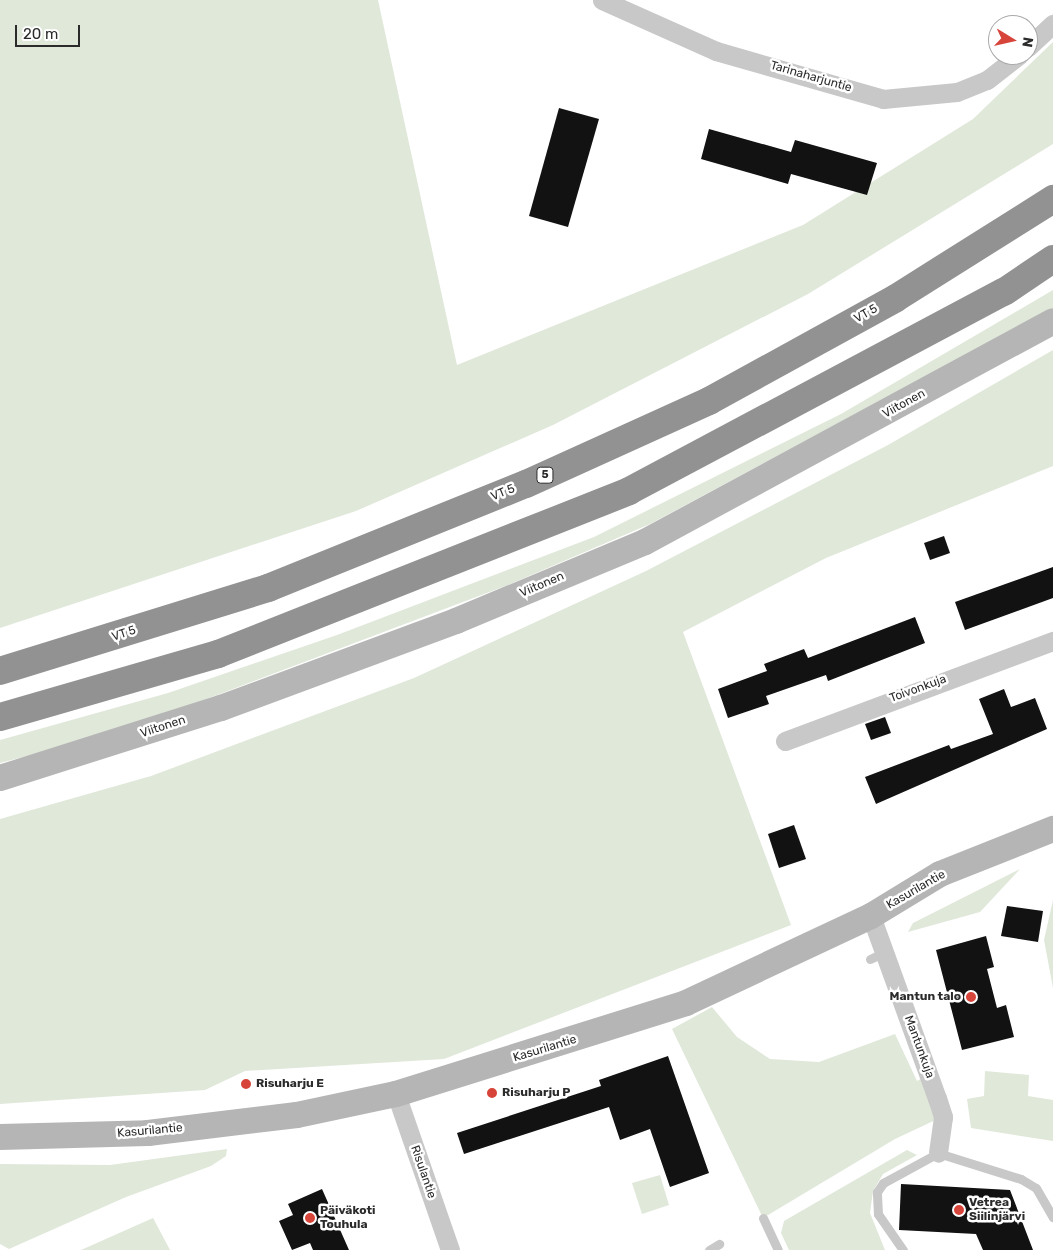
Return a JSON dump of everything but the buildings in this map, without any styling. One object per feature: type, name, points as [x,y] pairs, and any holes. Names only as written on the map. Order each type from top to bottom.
[{"type":"highway","name":"VT 5","points":[[0,671],[268,588],[535,480],[708,401],[896,298],[1053,199]]},
{"type":"highway","points":[[0,717],[218,654],[629,491],[1004,292],[1053,259]]},
{"type":"main road","name":"Viitonen","points":[[0,778],[230,705],[456,621],[645,542],[1053,320]]},
{"type":"main road","name":"Kasurilantie","points":[[0,1137],[148,1133],[297,1114],[396,1094],[686,1003],[871,916],[940,874],[1053,829]]},
{"type":"street","name":"Tarinaharjuntie","points":[[602,0],[716,50],[883,99],[957,92],[986,80],[1006,65]]},
{"type":"street","points":[[1038,38],[1053,24]]},
{"type":"street","name":"Toivonkuja","points":[[785,741],[1053,641]]},
{"type":"street","name":"Mantunkuja","points":[[871,916],[877,956],[941,1111],[938,1153]]},
{"type":"street","name":"Risulantie","points":[[396,1094],[450,1250]]},
{"type":"lane","points":[[903,1250],[878,1214],[877,1192],[883,1183],[938,1153],[1021,1179],[1036,1188],[1053,1217]]},
{"type":"lane","points":[[763,1218],[778,1250]]},
{"type":"lane","points":[[710,1250],[719,1244]]},
{"type":"shaded area","points":[[0,0],[378,0],[457,365],[803,225],[973,119],[1029,65],[1038,65],[1038,56],[1053,42],[1053,144],[808,294],[553,425],[356,511],[0,628]]},
{"type":"shaded area","points":[[1053,290],[1053,308],[650,524],[508,585],[204,700],[74,744],[0,763],[0,740],[168,693],[337,635],[594,537],[841,414]]},
{"type":"shaded area","points":[[1053,350],[1053,466],[826,558],[683,632],[791,925],[444,1059],[245,1071],[205,1090],[0,1104],[0,819],[151,776],[414,678],[646,571],[888,445]]},
{"type":"shaded area","points":[[1020,869],[980,912],[908,932],[913,923]]},
{"type":"shaded area","points":[[1053,900],[1053,988],[1044,940]]},
{"type":"shaded area","points":[[712,1007],[737,1037],[770,1059],[819,1062],[895,1034],[917,1081],[929,1074],[942,1117],[895,1139],[763,1218],[672,1029]]},
{"type":"shaded area","points":[[985,1071],[1029,1075],[1028,1096],[1053,1100],[1053,1141],[971,1128],[967,1099],[984,1096]]},
{"type":"shaded area","points":[[227,1149],[226,1156],[211,1166],[126,1197],[9,1249],[0,1244],[0,1164],[110,1165]]},
{"type":"shaded area","points":[[907,1150],[917,1155],[883,1174],[873,1191],[870,1213],[885,1250],[789,1250],[781,1233],[784,1221]]},
{"type":"shaded area","points":[[660,1175],[669,1205],[642,1214],[632,1183]]},
{"type":"shaded area","points":[[153,1218],[170,1250],[81,1250]]},
{"type":"place","name":"Mantun talo","points":[[971,997]]},
{"type":"place","name":"Risuharju E","points":[[246,1084]]},
{"type":"place","name":"Risuharju P","points":[[492,1093]]},
{"type":"place","name":"Vetrea Siilinjärvi","points":[[959,1210]]},
{"type":"place","name":"Päiväkoti Touhula","points":[[310,1218]]}]
